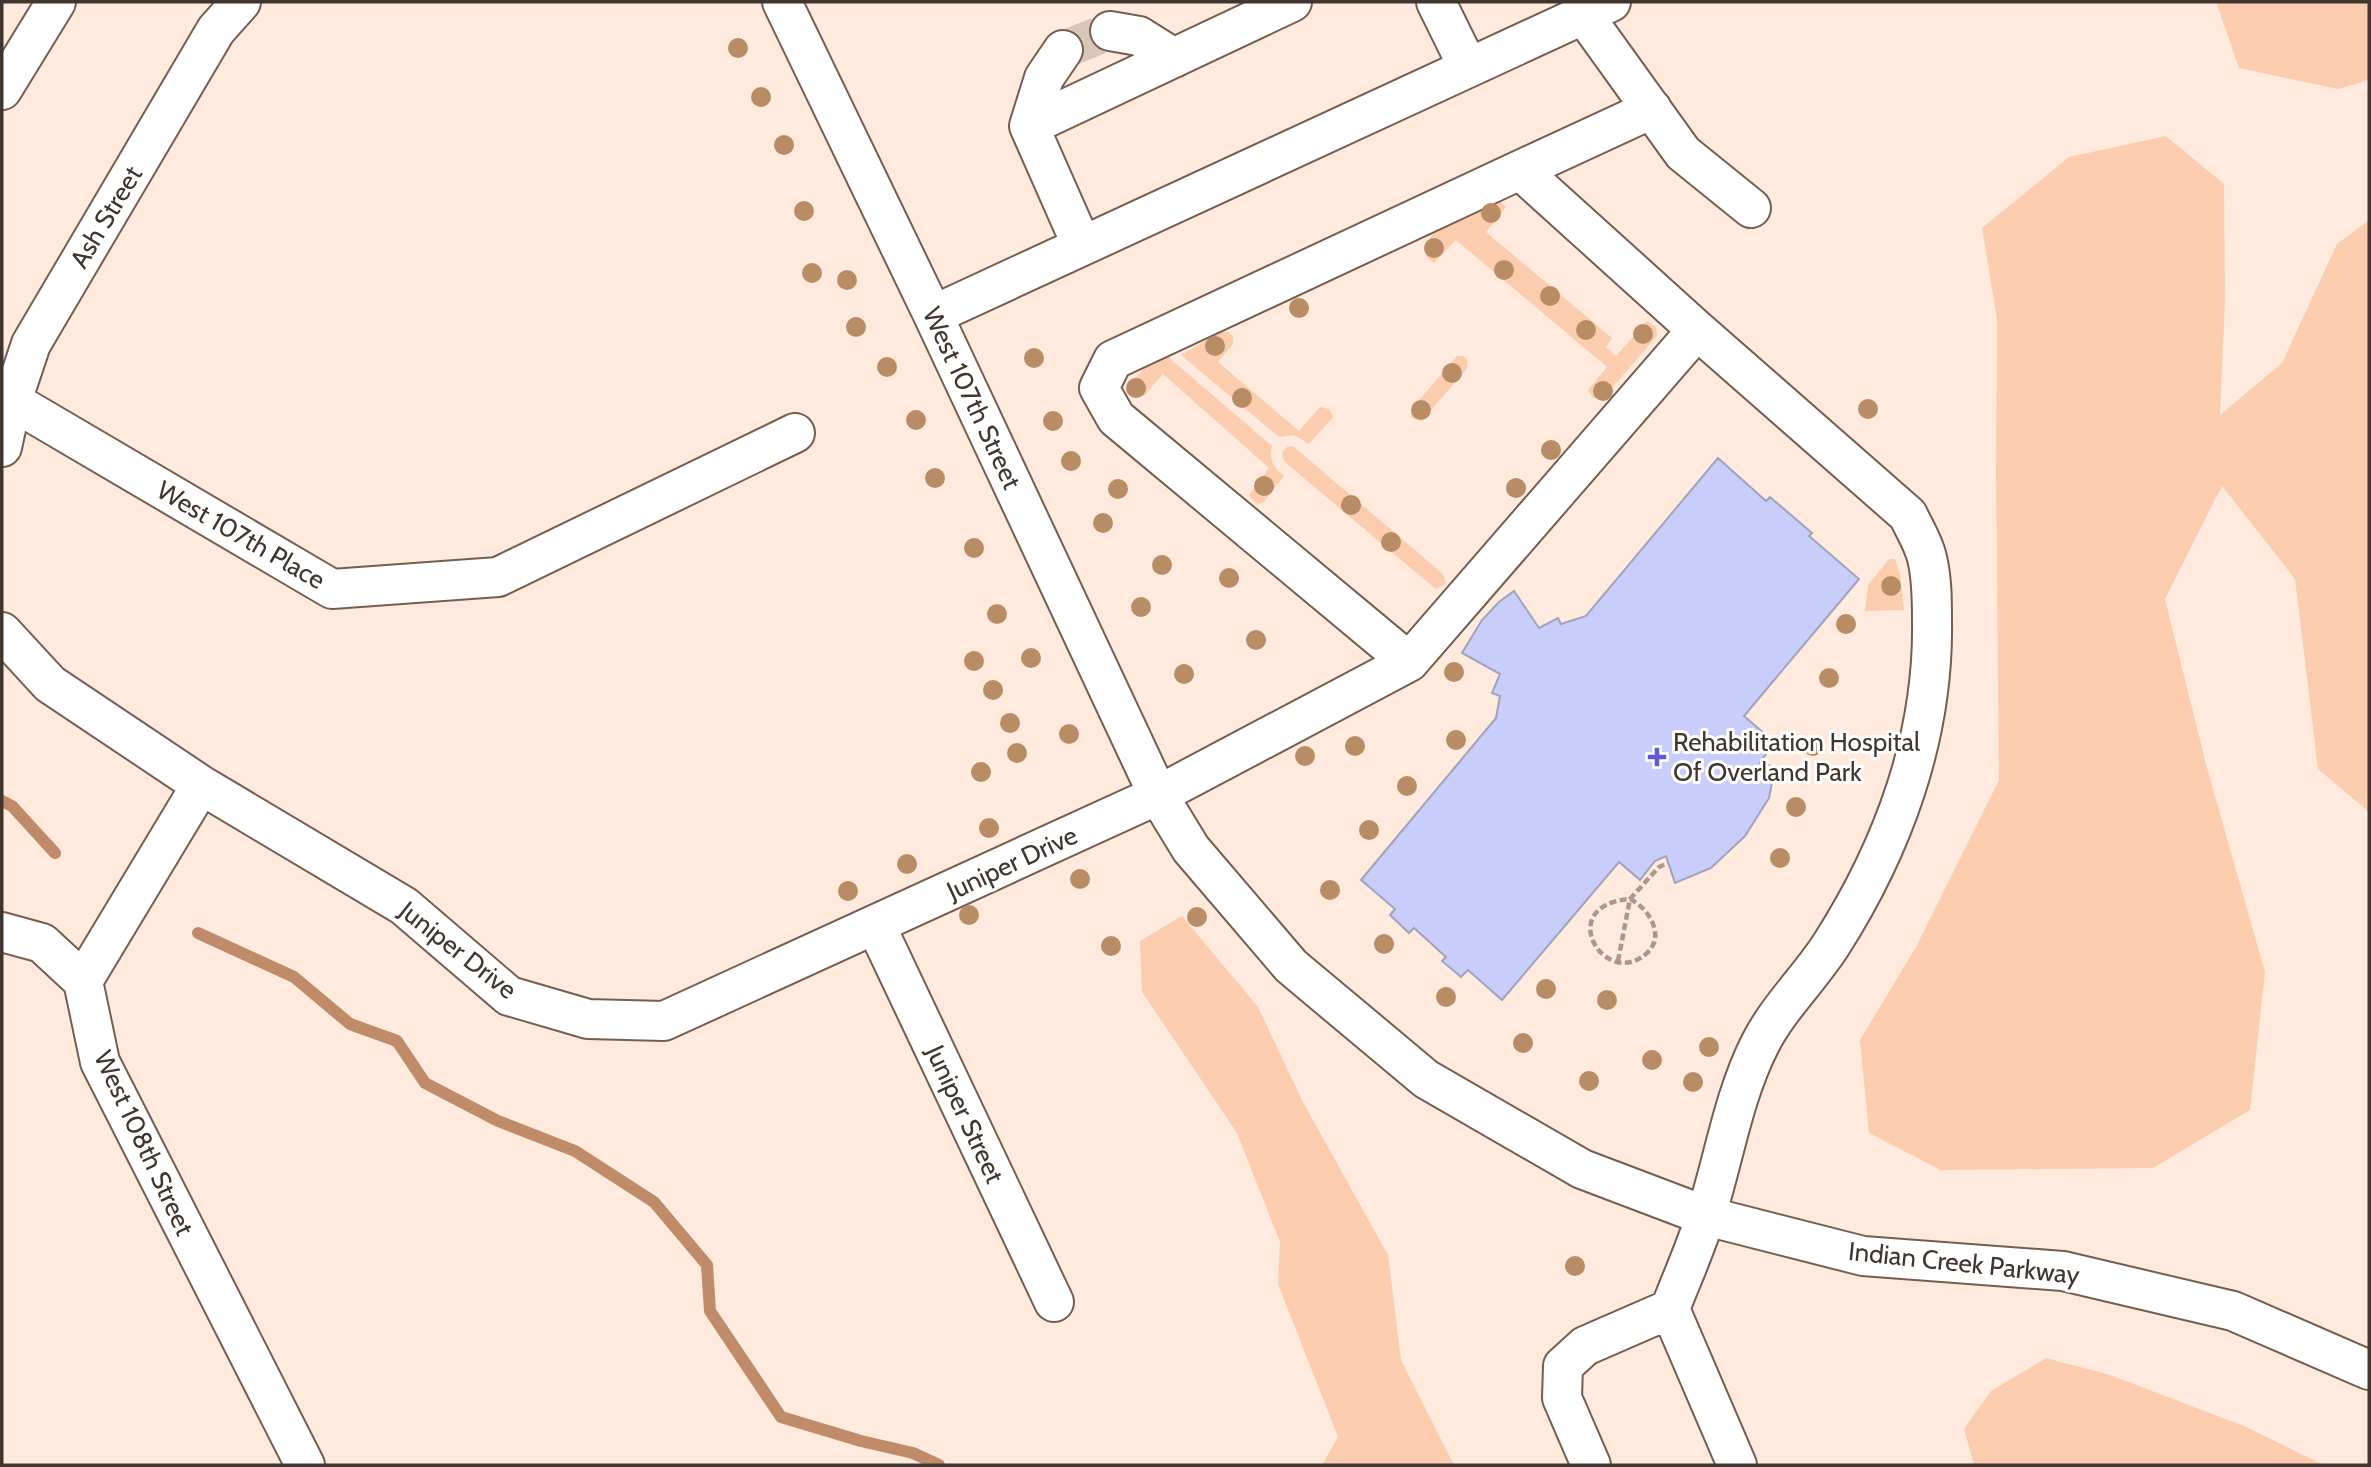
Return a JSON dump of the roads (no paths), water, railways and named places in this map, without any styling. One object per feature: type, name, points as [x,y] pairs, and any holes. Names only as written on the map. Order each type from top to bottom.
[{"type":"street","points":[[2,90],[56,2]]},
{"type":"street","name":"Ash Street","points":[[2,447],[12,401],[31,344],[216,30],[241,2]]},
{"type":"street","name":"West 107th Street","points":[[782,2],[933,315],[1158,795]]},
{"type":"street","points":[[1029,126],[1292,2]]},
{"type":"street","points":[[1436,2],[1468,67]]},
{"type":"street","points":[[933,315],[1597,8],[1652,109],[1683,152],[1751,208]]},
{"type":"street","points":[[1110,30],[1139,36],[1174,58]]},
{"type":"street","points":[[1063,50],[1044,78],[1029,126],[1082,246]]},
{"type":"street","points":[[1652,109],[1113,360],[1099,388],[1116,418],[1409,662],[1697,330]]},
{"type":"street","points":[[1520,170],[1908,515],[1927,556],[1933,652],[1914,767],[1899,811],[1860,897],[1829,947],[1760,1043],[1741,1091],[1706,1216],[1670,1309],[1737,1465]]},
{"type":"street","name":"West 107th Place","points":[[12,401],[332,589],[498,577],[795,433]]},
{"type":"street","name":"Juniper Drive","points":[[2,632],[50,684],[201,785],[404,906],[509,996],[588,1019],[664,1021],[1158,795],[1409,662]]},
{"type":"street","points":[[2,932],[42,943],[83,981],[201,785]]},
{"type":"street","name":"Indian Creek Parkway","points":[[1158,795],[1191,849],[1291,966],[1426,1079],[1582,1169],[1706,1216],[1863,1256],[2063,1271],[2232,1311],[2369,1370]]},
{"type":"street","name":"Juniper Street","points":[[876,926],[1055,1302]]},
{"type":"street","name":"West 108th Street","points":[[83,981],[100,1062],[305,1465]]},
{"type":"street","points":[[1591,1465],[1562,1398],[1563,1366],[1585,1346],[1670,1309]]},
{"type":"waterway","points":[[2,801],[12,806],[55,853]]},
{"type":"waterway","points":[[198,933],[294,977],[350,1024],[397,1041],[425,1083],[498,1121],[575,1151],[654,1202],[707,1265],[710,1311],[781,1417],[861,1441],[913,1453],[939,1465]]},
{"type":"tunnel","points":[[1063,50],[1110,31]]},
{"type":"place","name":"Rehabilitation Hospital Of Overland Park","points":[[1657,757]]}]
